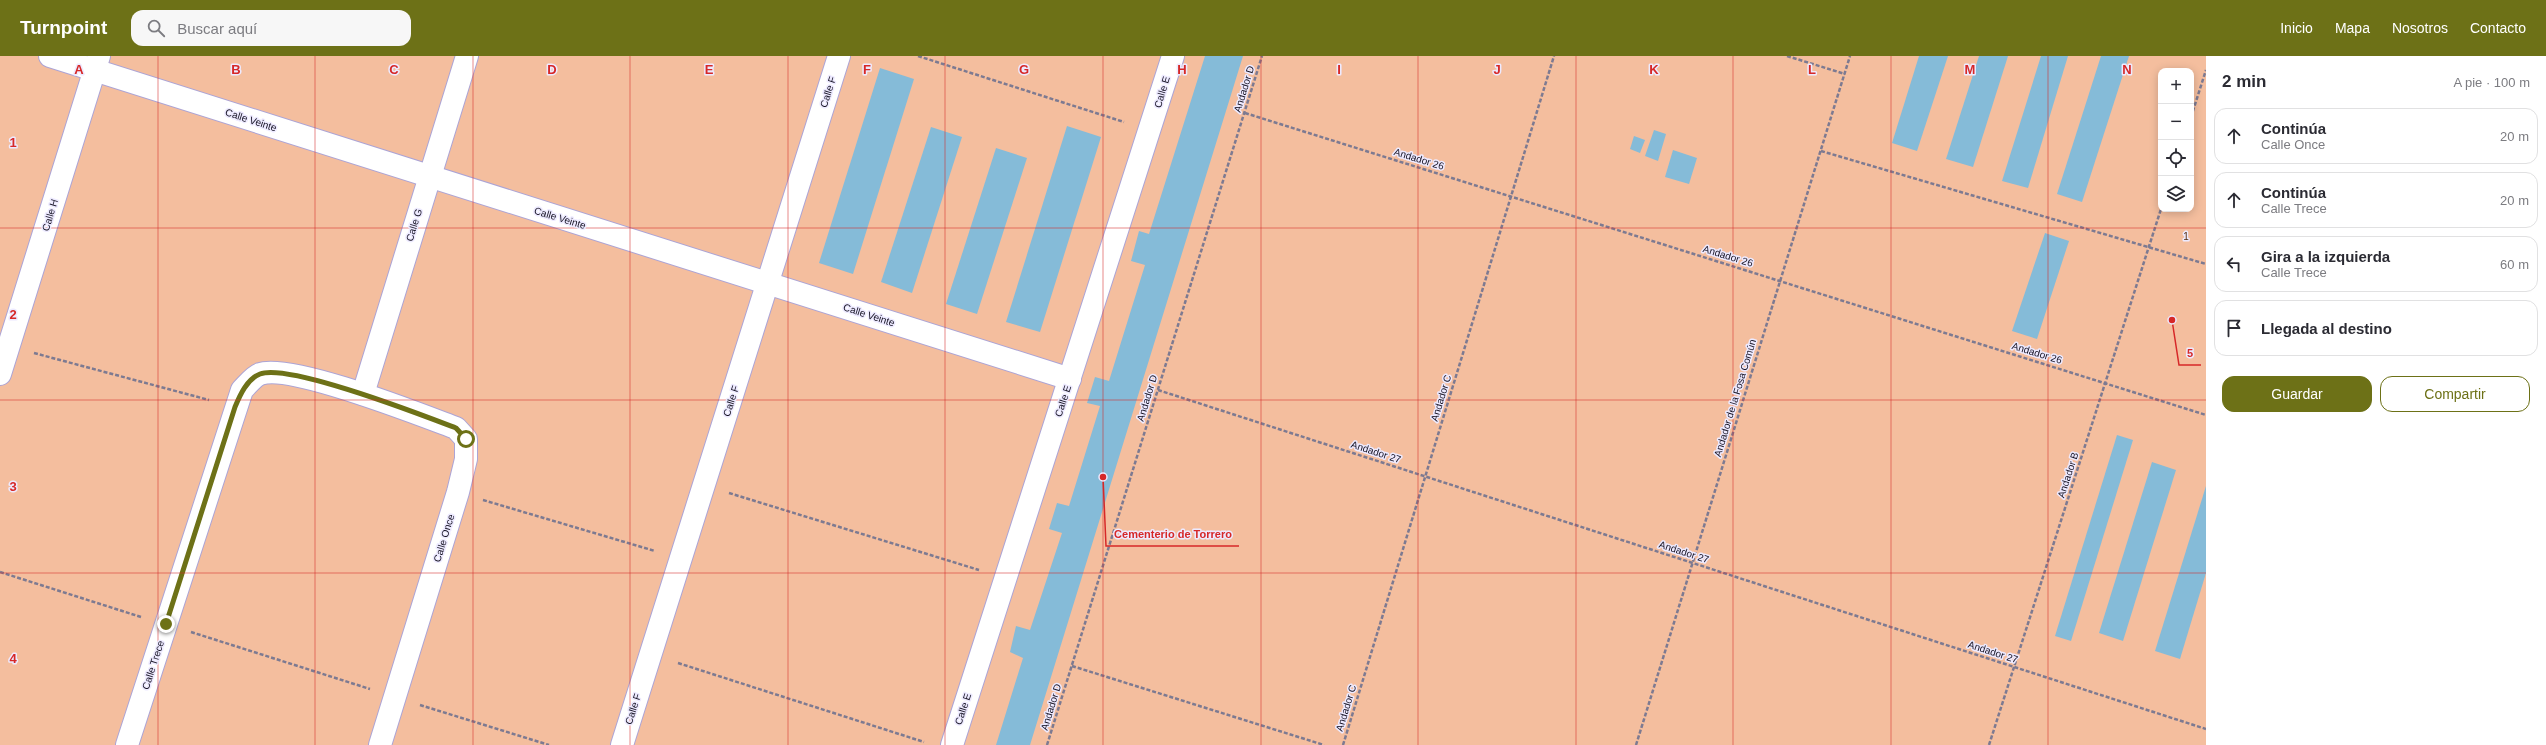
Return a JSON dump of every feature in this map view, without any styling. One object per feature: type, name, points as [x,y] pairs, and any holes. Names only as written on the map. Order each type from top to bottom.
[{"type":"lane","name":"Calle Veinte","points":[[50,56],[97,63],[429,177],[768,282],[1070,378]]},
{"type":"lane","name":"Calle G","points":[[363,394],[429,177],[468,56]]},
{"type":"lane","name":"Calle F","points":[[622,745],[839,56]]},
{"type":"lane","name":"Calle E","points":[[952,745],[1150,130],[1172,56]]},
{"type":"lane","name":"Calle H","points":[[0,374],[97,63]]},
{"type":"lane","name":"Calle Trece","points":[[127,745],[235,407],[242,390],[259,374],[279,371],[363,394]]},
{"type":"lane","name":"Calle Once","points":[[363,394],[456,428],[466,439],[466,459],[458,492],[380,745]]},
{"type":"path","points":[[918,56],[1150,130]]},
{"type":"path","name":"Andador D","points":[[1047,745],[1262,56]]},
{"type":"path","name":"Andador C","points":[[1343,745],[1554,56]]},
{"type":"path","points":[[1788,56],[1845,74]]},
{"type":"path","name":"Andador de la Fosa Común","points":[[1636,745],[1850,56]]},
{"type":"path","points":[[2194,107],[2206,70]]},
{"type":"path","name":"Andador 26","points":[[1245,112],[2206,415]]},
{"type":"path","points":[[1821,151],[2206,264]]},
{"type":"path","name":"Andador B","points":[[1989,745],[2160,212]]},
{"type":"path","points":[[9,346],[235,407]]},
{"type":"path","name":"Andador 27","points":[[1158,390],[2206,729]]},
{"type":"path","points":[[704,486],[1006,578]]},
{"type":"path","points":[[458,492],[681,559]]},
{"type":"path","points":[[0,572],[549,745]]},
{"type":"path","points":[[650,654],[927,743]]},
{"type":"path","points":[[1072,666],[1324,745]]},
{"type":"green space","name":"1","points":[[0,56],[2206,56],[2206,745],[0,745]]},
{"type":"building","points":[[1205,56],[1243,56],[1030,745],[996,745],[1023,658],[1010,652],[1016,626],[1030,630],[1062,533],[1049,529],[1057,503],[1069,506],[1100,406],[1087,403],[1095,377],[1109,381],[1145,265],[1131,261],[1139,231],[1149,234]]},
{"type":"building","points":[[1919,56],[1948,56],[1917,151],[1892,143]]},
{"type":"building","points":[[1979,56],[2008,56],[1973,167],[1946,159]]},
{"type":"building","points":[[2041,56],[2068,56],[2028,188],[2002,181]]},
{"type":"building","points":[[2101,56],[2129,56],[2082,202],[2057,194]]},
{"type":"building","points":[[880,68],[914,79],[853,274],[819,263]]},
{"type":"building","points":[[1067,126],[1101,137],[1040,332],[1006,322]]},
{"type":"building","points":[[931,127],[962,137],[912,293],[881,282]]},
{"type":"building","points":[[1654,130],[1666,134],[1658,161],[1645,156]]},
{"type":"building","points":[[1634,136],[1645,140],[1640,153],[1630,149]]},
{"type":"building","points":[[996,148],[1027,158],[977,314],[946,304]]},
{"type":"building","points":[[1673,150],[1697,158],[1689,184],[1665,177]]},
{"type":"building","points":[[2045,233],[2069,241],[2037,339],[2012,331]]},
{"type":"building","points":[[2117,435],[2133,440],[2071,641],[2055,636]]},
{"type":"building","points":[[2152,462],[2176,470],[2123,641],[2099,633]]},
{"type":"building","points":[[2206,486],[2206,573],[2180,659],[2155,651]]},
{"type":"place","name":"5","points":[[2172,320]]},
{"type":"place","name":"Cementerio de Torrero","points":[[1103,477]]},
{"type":"route","points":[[166,624],[235,407],[242,390],[259,374],[279,371],[363,394],[456,428],[466,439]]}]
